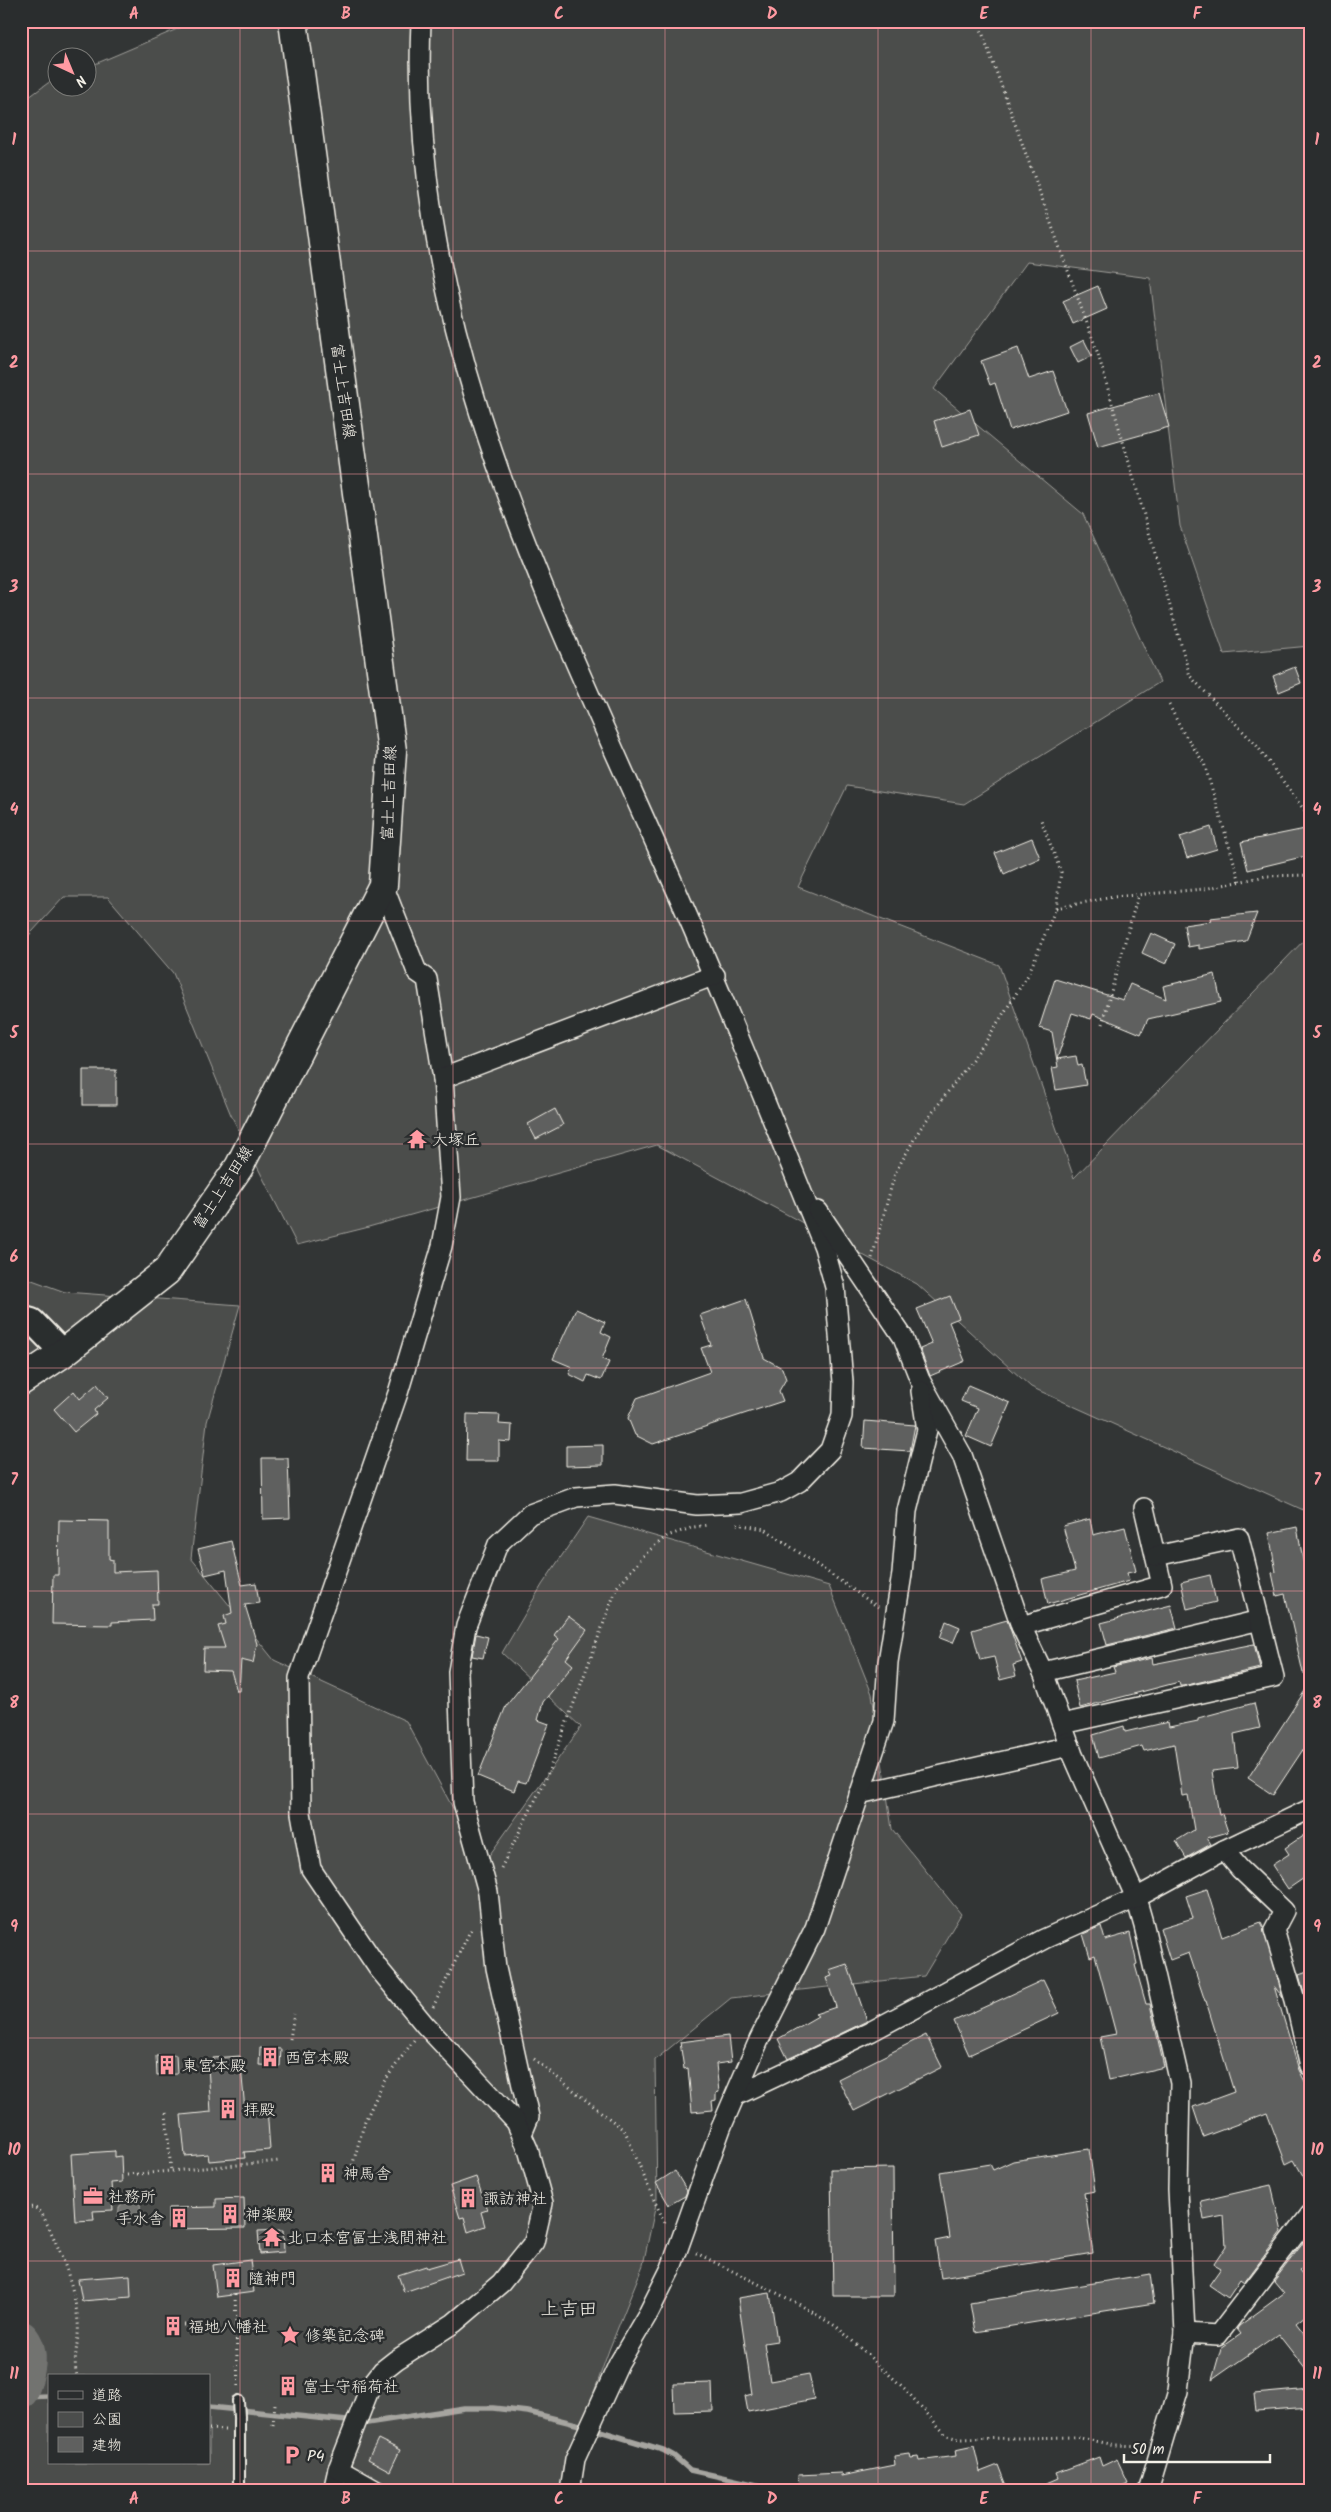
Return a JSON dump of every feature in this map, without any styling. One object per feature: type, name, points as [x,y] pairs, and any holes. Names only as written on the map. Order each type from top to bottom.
[{"type":"main road","name":"富士上吉田線","points":[[21,1381],[63,1353],[167,1271],[239,1167],[384,884],[392,751],[293,21]]},
{"type":"street","points":[[421,21],[422,146],[442,277],[452,323],[484,432],[565,642],[715,975],[824,1247],[835,1287],[843,1382],[842,1416],[830,1450],[799,1482],[781,1492],[741,1503],[697,1505],[615,1494],[576,1497],[530,1514],[498,1544],[466,1626],[458,1672],[463,1802],[488,1892],[496,1968],[530,2117],[522,2134]]},
{"type":"street","points":[[333,2491],[338,2469],[371,2385],[382,2371],[454,2323],[501,2283],[534,2242],[543,2203],[522,2134],[516,2122],[425,2025],[378,1968],[311,1869],[301,1813],[299,1678],[398,1393],[442,1246],[451,1197],[443,1078],[426,979],[417,972],[384,884]]},
{"type":"street","points":[[443,1078],[715,975]]},
{"type":"street","points":[[794,1174],[903,1337],[920,1380],[962,1455],[1021,1626],[1043,1672],[1070,1746],[1136,1898],[1180,2083],[1178,2189],[1185,2333],[1178,2391],[1148,2491]]},
{"type":"street","points":[[21,1318],[32,1322],[63,1353]]},
{"type":"street","points":[[570,2491],[575,2459],[619,2363],[671,2268],[721,2128],[737,2096],[759,2040],[815,1928],[884,1721],[888,1662],[902,1574],[907,1511],[927,1430],[920,1380]]},
{"type":"street","points":[[1021,1626],[1162,1585],[1144,1508]]},
{"type":"street","points":[[1062,1724],[1274,1677],[1239,1538],[1156,1556]]},
{"type":"street","points":[[1043,1672],[1260,1620]]},
{"type":"street","points":[[859,1794],[1070,1746]]},
{"type":"street","points":[[737,2096],[870,2032],[1044,1939],[1136,1898],[1224,1850],[1310,1809]]},
{"type":"street","points":[[1224,1850],[1240,1869],[1284,1911],[1274,1930],[1295,2000],[1310,2066]]},
{"type":"street","points":[[1185,2333],[1218,2335],[1310,2215]]},
{"type":"street","points":[[338,2469],[377,2491]]},
{"type":"lane","points":[[238,2401],[239,2491]]},
{"type":"path","points":[[978,21],[1098,354],[1190,676],[1257,746],[1310,818]]},
{"type":"path","points":[[1170,705],[1183,732],[1204,763],[1240,882]]},
{"type":"path","points":[[865,1282],[894,1173],[920,1129],[986,1041],[1028,975],[1056,908],[1061,872],[1041,820]]},
{"type":"path","points":[[1056,908],[1113,897],[1204,889],[1266,876],[1310,875]]},
{"type":"path","points":[[1102,1024],[1138,895]]},
{"type":"path","points":[[732,1522],[765,1529],[895,1619]]},
{"type":"path","points":[[351,2170],[365,2121],[383,2083],[425,2025],[488,1892],[545,1781],[617,1586],[645,1554],[667,1536],[694,1527],[713,1525]]},
{"type":"path","points":[[290,2039],[294,2014]]},
{"type":"path","points":[[514,2048],[539,2061],[625,2131],[653,2198],[678,2246],[723,2264],[837,2327],[905,2389],[947,2436],[960,2439],[1075,2437],[1116,2445],[1161,2446]]},
{"type":"path","points":[[166,2114],[171,2172]]},
{"type":"path","points":[[127,2175],[280,2161]]},
{"type":"path","points":[[227,2166],[227,2172]]},
{"type":"path","points":[[22,2208],[34,2207],[41,2212],[64,2259],[78,2320],[79,2337],[75,2366],[77,2374]]},
{"type":"path","points":[[41,2212],[48,2212]]},
{"type":"path","points":[[235,2295],[238,2401]]},
{"type":"path","points":[[184,2326],[236,2325]]},
{"type":"path","points":[[273,2425],[275,2404]]},
{"type":"green space","points":[[196,21],[1310,21],[1310,646],[1224,654],[1180,526],[1150,278],[1027,262],[934,389],[1083,514],[1160,682],[964,804],[847,786],[798,887],[999,965],[1074,1178],[1310,934],[1310,1513],[1031,1387],[917,1284],[657,1145],[365,1228],[297,1245],[231,1115],[173,973],[108,897],[64,897],[21,944],[21,103],[48,83],[48,98],[98,98],[98,63]]},
{"type":"green space","points":[[21,1276],[65,1292],[240,1305],[207,1422],[191,1558],[274,1660],[406,1721],[483,1864],[581,1727],[502,1653],[542,1585],[588,1517],[829,1586],[872,1694],[892,1829],[961,1914],[924,1976],[731,1998],[655,2060],[657,2199],[643,2265],[609,2350],[559,2491],[21,2491]]},
{"type":"shaded area","points":[[128,2195],[139,2198],[140,2212],[136,2219],[124,2223],[118,2218],[119,2208]]},
{"type":"building","points":[[1098,286],[1107,309],[1073,324],[1063,301]]},
{"type":"building","points":[[1084,340],[1092,356],[1078,363],[1070,347]]},
{"type":"building","points":[[1018,348],[1029,379],[1053,371],[1067,411],[1010,430],[995,383],[990,385],[981,361]]},
{"type":"building","points":[[1159,393],[1169,427],[1098,447],[1088,413]]},
{"type":"building","points":[[970,409],[979,435],[942,447],[934,421]]},
{"type":"building","points":[[1295,667],[1301,683],[1279,692],[1273,676]]},
{"type":"building","points":[[1211,827],[1217,849],[1187,858],[1180,837]]},
{"type":"building","points":[[1310,828],[1310,855],[1248,870],[1241,842]]},
{"type":"building","points":[[1032,838],[1040,858],[1004,874],[995,853]]},
{"type":"building","points":[[1257,913],[1246,941],[1199,949],[1199,945],[1188,947],[1184,925],[1211,921],[1210,918]]},
{"type":"building","points":[[1151,933],[1175,944],[1166,964],[1142,953]]},
{"type":"building","points":[[1215,974],[1221,1002],[1148,1019],[1141,1034],[1093,1014],[1091,1019],[1072,1013],[1057,1059],[1076,1056],[1078,1066],[1082,1065],[1086,1085],[1056,1090],[1052,1068],[1058,1067],[1052,1032],[1039,1028],[1055,979],[1123,1000],[1130,984],[1166,999],[1163,986]]},
{"type":"building","points":[[83,1070],[116,1070],[116,1105],[83,1105]]},
{"type":"building","points":[[555,1109],[563,1125],[536,1139],[528,1124]]},
{"type":"building","points":[[950,1296],[959,1318],[949,1322],[965,1361],[930,1376],[920,1349],[932,1344],[917,1309]]},
{"type":"building","points":[[746,1299],[764,1358],[782,1368],[786,1379],[779,1391],[783,1401],[653,1444],[635,1435],[628,1418],[637,1398],[710,1372],[701,1348],[711,1345],[700,1315]]},
{"type":"building","points":[[576,1309],[605,1322],[601,1332],[611,1337],[602,1359],[609,1362],[601,1380],[588,1375],[585,1382],[569,1374],[572,1367],[553,1359]]},
{"type":"building","points":[[97,1384],[108,1398],[94,1410],[96,1414],[74,1432],[54,1409],[74,1391],[80,1399]]},
{"type":"building","points":[[968,1385],[1010,1403],[991,1447],[966,1436],[978,1408],[961,1401]]},
{"type":"building","points":[[467,1414],[500,1415],[499,1424],[512,1425],[511,1442],[499,1441],[499,1461],[466,1461]]},
{"type":"building","points":[[865,1421],[915,1425],[910,1451],[863,1448]]},
{"type":"building","points":[[603,1445],[603,1465],[566,1466],[566,1446]]},
{"type":"building","points":[[262,1458],[288,1458],[290,1518],[263,1519]]},
{"type":"building","points":[[1090,1519],[1093,1535],[1125,1527],[1136,1571],[1127,1573],[1129,1581],[1048,1604],[1042,1579],[1075,1571],[1063,1526]]},
{"type":"building","points":[[59,1520],[109,1521],[109,1559],[113,1560],[113,1572],[157,1570],[158,1604],[152,1604],[153,1620],[112,1622],[112,1625],[52,1624],[53,1575],[58,1575]]},
{"type":"building","points":[[1297,1527],[1310,1598],[1310,1673],[1303,1673],[1285,1594],[1277,1596],[1272,1573],[1276,1572],[1269,1533]]},
{"type":"building","points":[[231,1541],[242,1585],[256,1583],[259,1603],[245,1605],[257,1644],[253,1663],[241,1660],[239,1691],[237,1691],[231,1671],[203,1670],[204,1648],[225,1648],[218,1626],[226,1624],[224,1616],[232,1613],[226,1570],[205,1575],[198,1549]]},
{"type":"building","points":[[1210,1575],[1216,1602],[1187,1609],[1181,1582]]},
{"type":"building","points":[[1171,1605],[1177,1628],[1107,1645],[1101,1623]]},
{"type":"building","points":[[568,1616],[587,1630],[566,1659],[573,1665],[543,1702],[538,1720],[549,1724],[526,1783],[518,1781],[514,1791],[478,1776],[506,1706],[559,1639],[554,1635]]},
{"type":"building","points":[[1007,1620],[1022,1662],[1013,1665],[1016,1676],[1000,1680],[994,1657],[980,1660],[972,1630]]},
{"type":"building","points":[[946,1621],[960,1627],[953,1643],[940,1638]]},
{"type":"building","points":[[476,1634],[488,1637],[483,1658],[472,1656]]},
{"type":"building","points":[[1254,1644],[1260,1668],[1183,1686],[1180,1686],[1179,1682],[1080,1708],[1074,1681],[1115,1672],[1113,1667],[1152,1658],[1153,1664]]},
{"type":"building","points":[[1310,1683],[1310,1739],[1273,1795],[1248,1778]]},
{"type":"building","points":[[1254,1703],[1260,1728],[1234,1734],[1238,1768],[1212,1771],[1219,1815],[1222,1814],[1228,1832],[1207,1838],[1211,1844],[1186,1858],[1176,1841],[1194,1830],[1188,1795],[1182,1796],[1174,1744],[1144,1751],[1142,1746],[1099,1758],[1093,1735],[1124,1726],[1125,1732],[1168,1722],[1169,1727],[1198,1721],[1198,1718]]},
{"type":"building","points":[[1304,1835],[1310,1844],[1310,1874],[1288,1889],[1272,1865],[1289,1854],[1285,1848]]},
{"type":"building","points":[[1207,1889],[1222,1937],[1261,1922],[1264,1928],[1283,1998],[1274,1986],[1299,2070],[1310,2091],[1310,2188],[1294,2160],[1286,2164],[1267,2113],[1203,2137],[1193,2107],[1234,2092],[1189,1953],[1170,1960],[1160,1928],[1193,1918],[1186,1896]]},
{"type":"building","points":[[1101,1926],[1105,1940],[1130,1933],[1137,1964],[1135,1965],[1146,2004],[1150,2004],[1164,2067],[1109,2080],[1100,2037],[1116,2034],[1095,1955],[1090,1957],[1083,1934]]},
{"type":"building","points":[[847,1964],[867,2021],[788,2059],[778,2039],[818,2016],[815,2014],[836,2007],[826,1978],[832,1976],[829,1970]]},
{"type":"building","points":[[1310,1971],[1310,2014],[1299,1975]]},
{"type":"building","points":[[1043,1980],[1059,2013],[969,2055],[954,2021]]},
{"type":"building","points":[[926,2035],[942,2067],[854,2111],[838,2079]]},
{"type":"building","points":[[728,2036],[731,2062],[716,2064],[719,2092],[716,2093],[716,2100],[712,2101],[713,2110],[692,2112],[688,2068],[684,2069],[680,2042]]},
{"type":"building","name":"西宮本殿","points":[[260,2048],[281,2049],[280,2066],[259,2065]]},
{"type":"building","name":"東宮本殿","points":[[176,2055],[177,2074],[157,2075],[156,2056]]},
{"type":"building","name":"拝殿","points":[[240,2056],[245,2110],[267,2108],[270,2150],[244,2152],[245,2158],[209,2161],[208,2154],[185,2156],[181,2115],[211,2112],[208,2066],[213,2066],[213,2058]]},
{"type":"building","points":[[1089,2149],[1095,2191],[1084,2193],[1093,2253],[941,2278],[935,2241],[950,2238],[940,2172],[990,2164],[993,2170],[1013,2161]]},
{"type":"building","name":"社務所","points":[[115,2151],[115,2157],[121,2156],[122,2182],[111,2183],[113,2210],[93,2211],[94,2220],[75,2221],[71,2154]]},
{"type":"building","points":[[893,2168],[894,2296],[833,2296],[831,2169]]},
{"type":"building","points":[[675,2171],[687,2191],[685,2196],[669,2205],[656,2183]]},
{"type":"building","name":"諏訪神社","points":[[476,2177],[487,2210],[481,2212],[485,2226],[468,2232],[464,2217],[460,2218],[450,2186]]},
{"type":"building","points":[[1271,2185],[1282,2232],[1244,2283],[1240,2280],[1228,2298],[1209,2285],[1221,2268],[1214,2264],[1226,2246],[1224,2216],[1204,2220],[1201,2201]]},
{"type":"building","points":[[244,2198],[245,2228],[168,2229],[168,2208],[216,2207],[216,2199]]},
{"type":"building","points":[[283,2230],[284,2252],[260,2254],[258,2231]]},
{"type":"building","points":[[1310,2234],[1310,2261],[1299,2270],[1310,2284],[1310,2312],[1296,2323],[1310,2341],[1310,2375],[1278,2334],[1212,2380],[1221,2348],[1241,2334],[1237,2329],[1239,2326],[1284,2293],[1274,2281]]},
{"type":"building","points":[[458,2259],[462,2272],[404,2292],[398,2275]]},
{"type":"building","name":"隨神門","points":[[250,2260],[254,2292],[217,2297],[213,2265]]},
{"type":"building","points":[[1150,2274],[1154,2303],[975,2332],[970,2303]]},
{"type":"building","points":[[130,2275],[131,2297],[82,2301],[78,2279]]},
{"type":"building","points":[[770,2293],[777,2341],[764,2343],[770,2381],[809,2374],[814,2399],[748,2412],[745,2396],[752,2394],[738,2298]]},
{"type":"building","points":[[712,2383],[713,2411],[674,2412],[673,2384]]},
{"type":"building","points":[[1310,2389],[1310,2407],[1256,2411],[1254,2394]]},
{"type":"building","points":[[378,2439],[400,2450],[390,2471],[368,2459]]},
{"type":"building","points":[[974,2446],[980,2472],[998,2465],[1008,2491],[799,2491],[798,2475],[841,2473],[841,2476],[895,2465],[894,2456],[910,2454],[911,2458],[918,2457],[919,2461],[956,2456],[955,2450]]},
{"type":"building","points":[[1099,2457],[1102,2466],[1117,2459],[1128,2483],[1112,2491],[1028,2491],[1058,2478],[1056,2473]]},
{"type":"waterway","points":[[21,2338],[25,2344],[28,2357],[27,2371],[21,2391]]},
{"type":"waterway","points":[[21,2397],[48,2396]]},
{"type":"waterway","points":[[210,2407],[367,2423],[464,2408],[493,2408],[528,2412],[580,2425],[663,2450],[674,2456],[690,2470],[784,2491]]},
{"type":"place","name":"大塚丘","points":[[417,1139]]},
{"type":"place","name":"西宮本殿","points":[[270,2057]]},
{"type":"place","name":"東宮本殿","points":[[167,2065]]},
{"type":"place","name":"拝殿","points":[[228,2109]]},
{"type":"place","name":"神馬舎","points":[[328,2173]]},
{"type":"place","name":"社務所","points":[[93,2196]]},
{"type":"place","name":"諏訪神社","points":[[468,2198]]},
{"type":"place","name":"神楽殿","points":[[230,2214]]},
{"type":"place","name":"手水舎","points":[[179,2218]]},
{"type":"place","name":"北口本宮冨士浅間神社","points":[[272,2237]]},
{"type":"place","name":"隨神門","points":[[233,2278]]},
{"type":"place","name":"福地八幡社","points":[[173,2326]]},
{"type":"place","name":"修築記念碑","points":[[290,2335]]},
{"type":"place","name":"富士守稲荷社","points":[[288,2386]]},
{"type":"place","name":"P4","points":[[292,2455]]},
{"type":"district","name":"上吉田","points":[[569,2308]]}]
